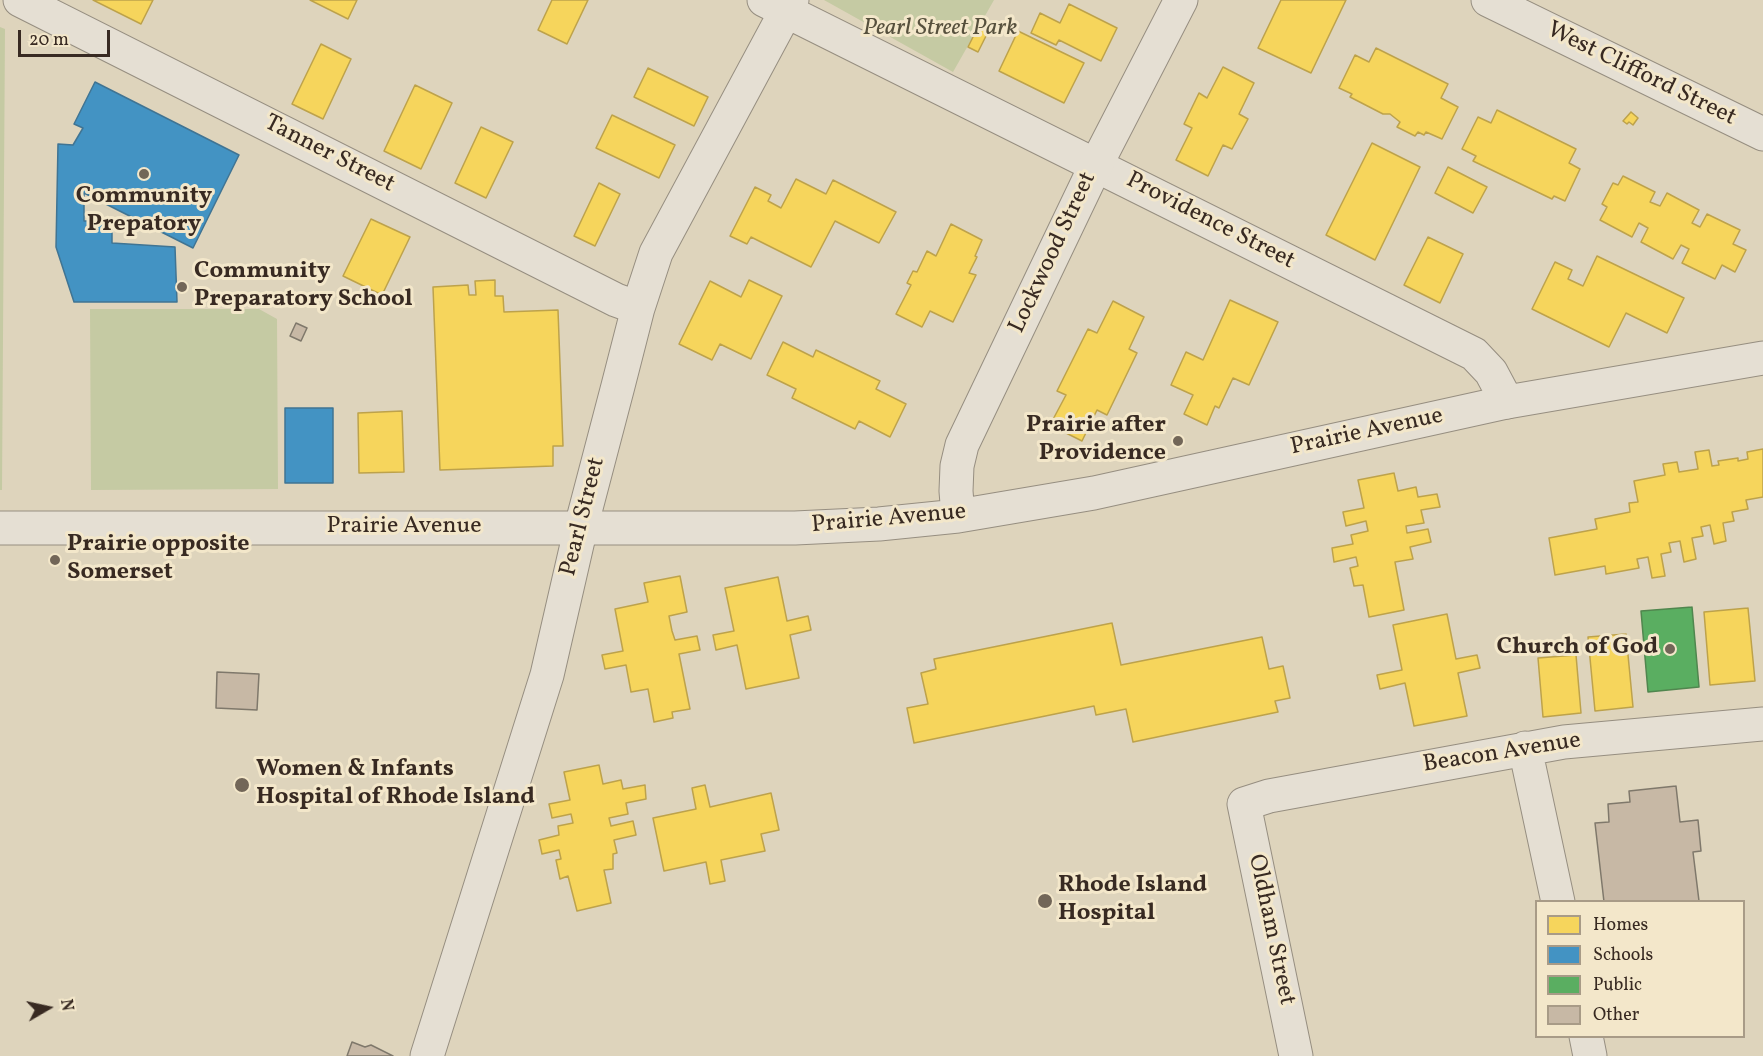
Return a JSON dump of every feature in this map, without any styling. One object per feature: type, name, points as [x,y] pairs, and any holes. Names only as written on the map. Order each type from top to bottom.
[{"type":"street","name":"Lockwood Street","points":[[958,516],[957,466],[962,445],[1096,165],[1181,0]]},
{"type":"street","name":"West Clifford Street","points":[[1488,0],[1763,134]]},
{"type":"street","name":"Tanner Street","points":[[35,3],[616,300],[638,308]]},
{"type":"street","name":"Providence Street","points":[[781,4],[1473,354],[1491,372],[1508,402]]},
{"type":"street","name":"Pearl Street","points":[[427,1056],[547,675],[581,527],[638,308],[656,254],[781,4]]},
{"type":"street","name":"Prairie Avenue","points":[[0,528],[795,528],[879,524],[958,516],[1094,493],[1508,402],[1763,358]]},
{"type":"street","name":"Beacon Avenue","points":[[1244,804],[1269,796],[1525,748],[1564,742],[1763,724]]},
{"type":"street","points":[[1525,748],[1558,900]]},
{"type":"street","name":"Oldham Street","points":[[1244,804],[1296,1056]]},
{"type":"street","points":[[1586,1038],[1590,1056]]},
{"type":"green space","name":"Pearl Street Park","points":[[824,0],[994,0],[953,72]]},
{"type":"green space","points":[[0,27],[5,29],[2,490],[0,490]]},
{"type":"green space","points":[[90,309],[259,309],[277,319],[278,489],[91,490]]},
{"type":"building: Homes","points":[[93,0],[153,0],[141,24]]},
{"type":"building: Homes","points":[[310,0],[357,0],[348,19]]},
{"type":"building: Homes","points":[[552,0],[588,0],[567,44],[538,30]]},
{"type":"building: Homes","points":[[1281,0],[1346,0],[1311,73],[1258,48]]},
{"type":"building: Homes","points":[[1069,4],[1117,28],[1101,61],[1059,40],[1056,45],[1031,33],[1040,13],[1060,23]]},
{"type":"building: Homes","points":[[980,23],[990,28],[978,52],[968,47]]},
{"type":"building: Homes","points":[[1018,31],[1084,63],[1064,103],[999,71]]},
{"type":"building: Homes","points":[[321,44],[351,59],[323,119],[292,104]]},
{"type":"building: Homes","points":[[1376,48],[1448,84],[1441,98],[1458,107],[1442,139],[1426,132],[1424,135],[1418,132],[1415,136],[1397,127],[1400,122],[1390,114],[1383,114],[1350,97],[1352,94],[1339,88],[1355,55],[1369,62]]},
{"type":"building: Homes","points":[[1223,67],[1254,83],[1239,114],[1248,119],[1232,149],[1223,145],[1208,176],[1176,160],[1192,128],[1184,124],[1199,93],[1207,98]]},
{"type":"building: Homes","points":[[648,68],[708,97],[694,126],[634,97]]},
{"type":"building: Homes","points":[[415,85],[452,103],[421,169],[384,151]]},
{"type":"building: Homes","points":[[1497,110],[1576,149],[1569,163],[1580,169],[1565,201],[1554,196],[1552,199],[1473,161],[1476,156],[1462,149],[1478,117],[1491,123]]},
{"type":"building: Homes","points":[[1631,112],[1638,118],[1633,125],[1623,121]]},
{"type":"building: Homes","points":[[612,115],[675,145],[659,178],[596,148]]},
{"type":"building: Homes","points":[[481,127],[513,142],[486,198],[455,183]]},
{"type":"building: Homes","points":[[1372,143],[1420,167],[1375,260],[1326,235]]},
{"type":"building: Homes","points":[[1448,167],[1487,187],[1473,213],[1435,193]]},
{"type":"building: Homes","points":[[1623,176],[1655,192],[1650,202],[1660,206],[1667,193],[1699,210],[1692,223],[1700,227],[1707,214],[1740,230],[1733,244],[1746,250],[1735,272],[1722,265],[1715,279],[1682,263],[1689,249],[1681,245],[1673,259],[1641,242],[1648,228],[1639,223],[1632,237],[1600,220],[1607,207],[1602,204],[1613,183],[1618,185]]},
{"type":"building: Homes","points":[[796,179],[826,194],[833,180],[896,212],[879,243],[835,221],[811,267],[751,237],[747,244],[730,236],[755,187],[771,195],[768,201],[781,208]]},
{"type":"building: Homes","points":[[599,183],[620,194],[595,246],[574,236]]},
{"type":"building: Homes","points":[[371,219],[410,237],[382,295],[343,276]]},
{"type":"building: Homes","points":[[951,224],[982,240],[969,273],[976,275],[953,322],[930,311],[922,327],[896,314],[911,285],[907,283],[913,271],[917,272],[927,251],[936,256]]},
{"type":"building: Homes","points":[[1428,237],[1463,254],[1440,303],[1404,285]]},
{"type":"building: Homes","points":[[1597,256],[1684,298],[1667,333],[1626,313],[1609,347],[1532,309],[1555,262],[1572,270],[1568,279],[1583,286]]},
{"type":"building: Homes","points":[[495,280],[495,296],[503,296],[504,312],[558,310],[563,446],[553,446],[553,466],[440,470],[433,287],[468,285],[469,295],[476,295],[475,281]]},
{"type":"building: Homes","points":[[749,280],[782,296],[751,359],[720,344],[712,360],[679,344],[710,281],[741,297]]},
{"type":"building: Homes","points":[[1230,300],[1278,322],[1249,385],[1233,378],[1219,408],[1215,406],[1207,425],[1184,414],[1193,395],[1171,385],[1186,352],[1203,360]]},
{"type":"building: Homes","points":[[1113,301],[1144,317],[1129,349],[1137,353],[1107,415],[1097,410],[1082,441],[1050,425],[1066,395],[1057,391],[1088,329],[1097,333]]},
{"type":"building: Homes","points":[[783,342],[813,357],[816,350],[880,381],[876,389],[906,404],[890,437],[859,421],[855,429],[792,398],[796,389],[767,375]]},
{"type":"building: Homes","points":[[402,411],[404,472],[359,473],[358,413]]},
{"type":"building: Homes","points":[[1763,449],[1763,497],[1746,500],[1748,509],[1732,512],[1734,521],[1723,523],[1726,541],[1714,544],[1710,525],[1701,527],[1703,536],[1692,538],[1696,559],[1684,562],[1680,541],[1669,543],[1671,552],[1661,554],[1665,576],[1652,578],[1648,557],[1637,559],[1639,568],[1606,574],[1605,566],[1555,575],[1549,538],[1597,529],[1595,519],[1630,512],[1629,503],[1638,502],[1634,481],[1665,475],[1663,464],[1677,462],[1679,472],[1698,469],[1695,452],[1709,450],[1712,466],[1719,465],[1718,461],[1748,459],[1747,452]]},
{"type":"building: Homes","points":[[1394,473],[1398,491],[1416,487],[1418,497],[1437,494],[1440,507],[1421,510],[1424,523],[1406,526],[1407,533],[1428,529],[1431,542],[1410,547],[1413,559],[1395,562],[1404,610],[1369,617],[1363,585],[1354,586],[1350,568],[1358,566],[1356,557],[1334,562],[1332,548],[1353,544],[1351,535],[1368,531],[1366,521],[1346,526],[1343,512],[1364,508],[1358,480]]},
{"type":"building: Homes","points":[[680,576],[687,612],[669,616],[672,631],[675,640],[697,636],[700,650],[679,654],[690,709],[672,712],[673,718],[654,722],[648,689],[631,692],[626,665],[605,669],[602,655],[623,651],[615,609],[648,602],[644,583]]},
{"type":"building: Homes","points":[[778,577],[787,621],[808,616],[811,630],[790,635],[799,678],[746,689],[737,645],[716,650],[713,635],[734,631],[725,588]]},
{"type":"building: Homes","points":[[1748,608],[1755,681],[1710,685],[1704,612]]},
{"type":"building: Homes","points":[[1447,614],[1456,659],[1477,655],[1480,668],[1458,673],[1467,716],[1414,726],[1405,683],[1380,689],[1377,675],[1402,670],[1393,625]]},
{"type":"building: Homes","points":[[1112,623],[1121,665],[1262,637],[1269,669],[1283,666],[1290,698],[1275,701],[1278,712],[1133,742],[1126,709],[1096,715],[1094,706],[914,743],[907,708],[928,704],[921,673],[936,669],[934,659]]},
{"type":"building: Homes","points":[[1626,634],[1633,707],[1595,711],[1588,637]]},
{"type":"building: Homes","points":[[1576,655],[1581,713],[1543,717],[1538,658]]},
{"type":"building: Homes","points":[[599,765],[603,784],[621,780],[623,789],[645,785],[646,799],[626,803],[628,814],[609,818],[611,826],[633,821],[636,835],[614,840],[617,853],[613,854],[613,869],[604,870],[611,903],[577,911],[568,876],[560,879],[556,860],[561,859],[559,850],[542,854],[539,840],[559,835],[558,826],[573,823],[571,814],[552,818],[549,804],[570,800],[564,772]]},
{"type":"building: Homes","points":[[705,785],[710,807],[771,793],[779,830],[761,834],[765,851],[721,860],[725,881],[710,884],[706,862],[664,871],[653,818],[696,809],[692,788]]},
{"type":"building: Schools","name":"Community Prepatory","points":[[95,82],[239,155],[193,248],[84,193],[84,221],[112,221],[112,243],[175,247],[177,302],[74,302],[56,247],[58,144],[73,145],[83,128],[74,124]]},
{"type":"building: Schools","points":[[285,408],[333,408],[333,483],[285,483]]},
{"type":"building: Public","name":"Church of God","points":[[1692,607],[1699,687],[1648,692],[1641,611]]},
{"type":"building: Other","points":[[296,323],[307,328],[301,341],[290,336]]},
{"type":"building: Other","points":[[217,672],[259,674],[257,710],[216,708]]},
{"type":"building: Other","points":[[1676,786],[1680,822],[1698,820],[1701,851],[1693,852],[1699,900],[1604,900],[1595,823],[1609,822],[1608,804],[1630,802],[1629,791]]},
{"type":"building: Other","points":[[352,1042],[365,1047],[371,1045],[393,1056],[347,1056]]},
{"type":"place","name":"Community Prepatory","points":[[144,174]]},
{"type":"place","name":"Community Preparatory School","points":[[182,287]]},
{"type":"place","name":"Prairie after Providence","points":[[1178,441]]},
{"type":"place","name":"Prairie opposite Somerset","points":[[55,560]]},
{"type":"place","name":"Church of God","points":[[1670,649]]},
{"type":"place","name":"Women & Infants Hospital of Rhode Island","points":[[242,785]]},
{"type":"place","name":"Rhode Island Hospital","points":[[1045,901]]}]
